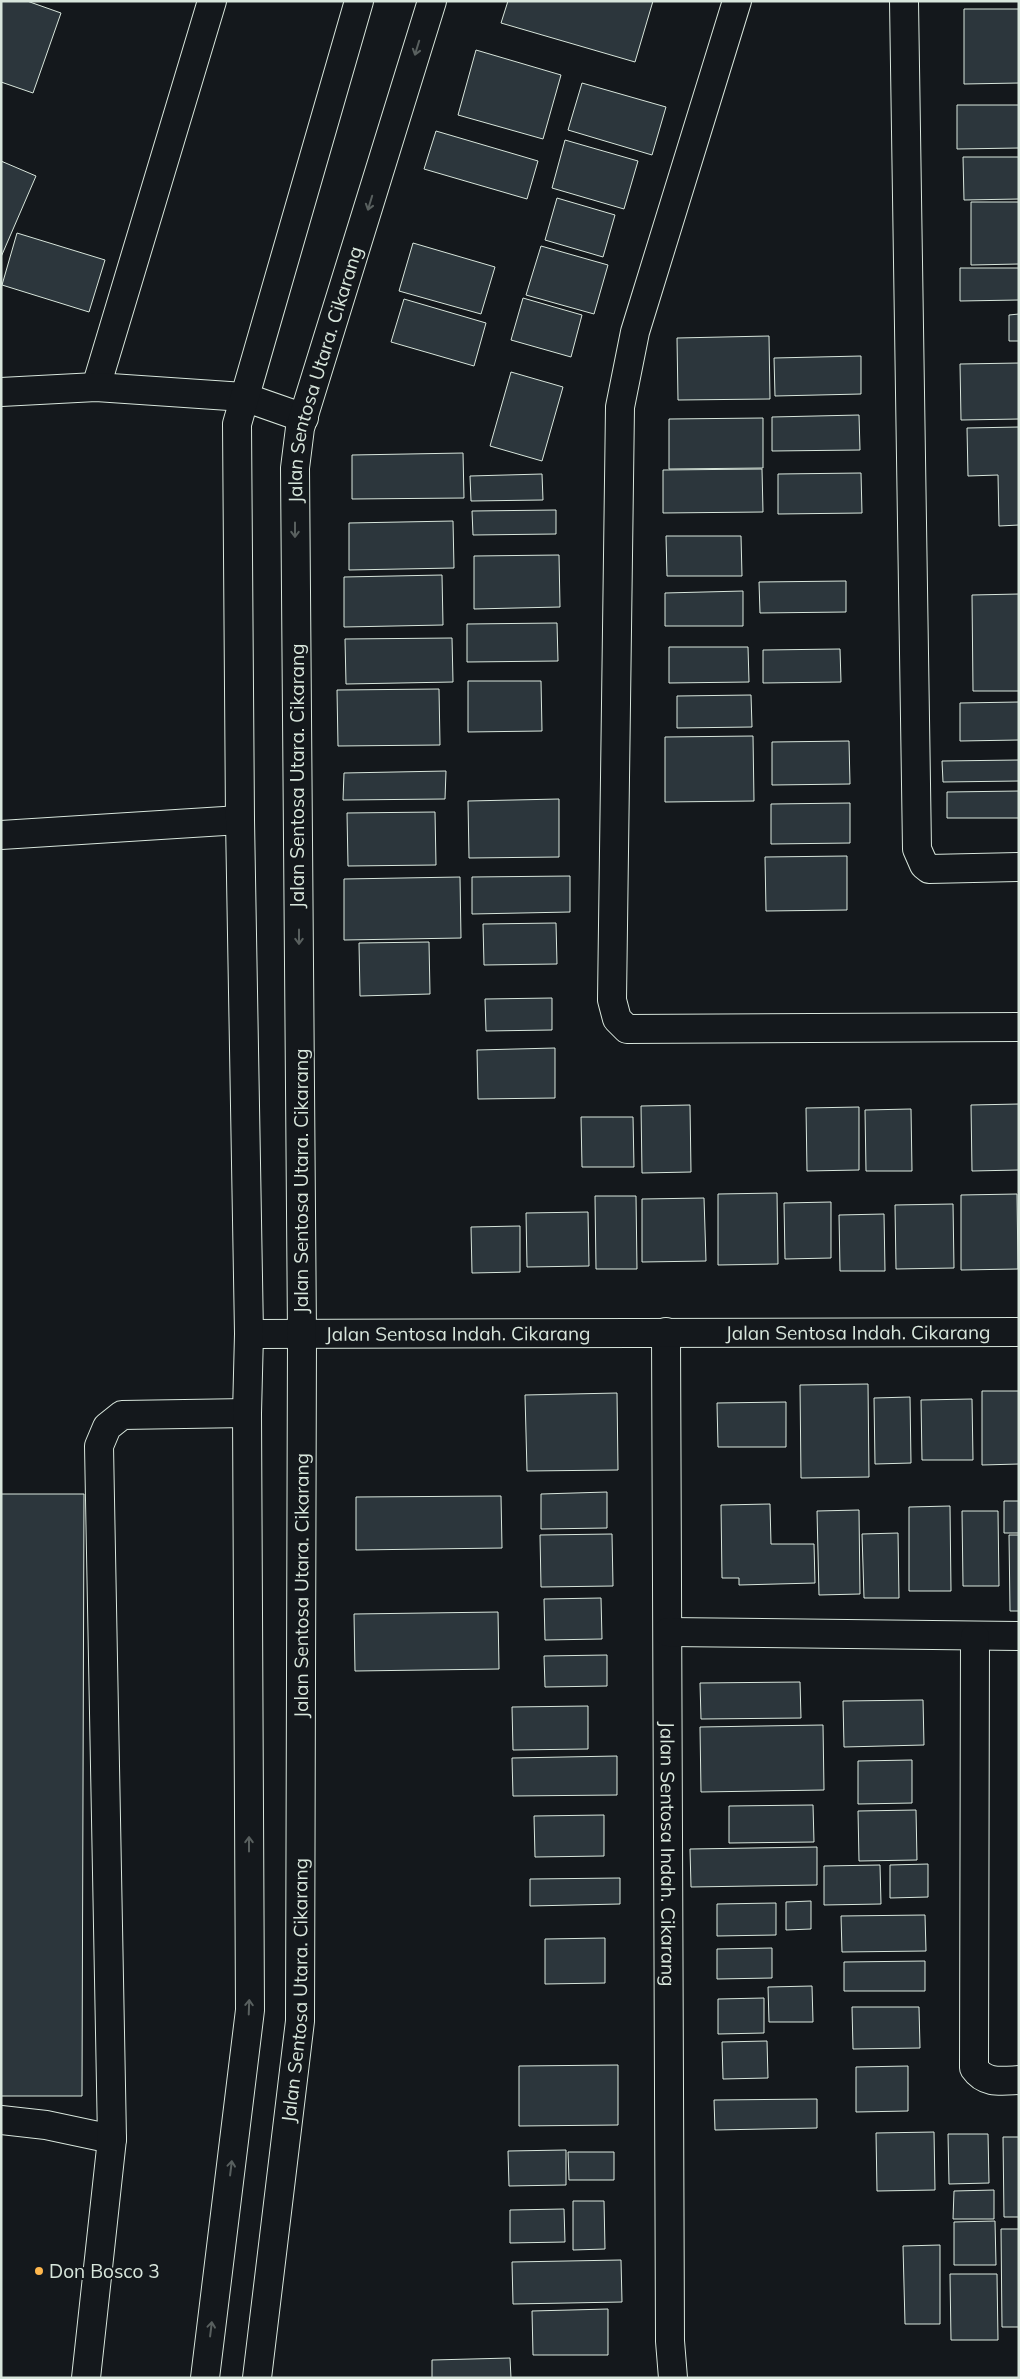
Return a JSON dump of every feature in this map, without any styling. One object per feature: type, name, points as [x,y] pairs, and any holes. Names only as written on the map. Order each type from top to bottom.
[{"type":"street","points":[[96,387],[212,1]]},
{"type":"street","points":[[205,2378],[250,2010],[247,1414],[249,1334],[240,820],[237,424],[359,1]]},
{"type":"street","name":"Jalan Sentosa Utara. Cikarang","points":[[257,2378],[300,2020],[302,1335],[295,468],[304,418],[432,1]]},
{"type":"street","points":[[737,1],[635,332],[620,407],[612,1000],[617,1019],[626,1029],[1019,1027]]},
{"type":"street","points":[[904,1],[917,848],[924,865],[929,869],[1019,867]]},
{"type":"street","points":[[1,392],[96,387],[244,397],[304,418]]},
{"type":"street","points":[[1,835],[240,820]]},
{"type":"street","name":"Jalan Sentosa Indah. Cikarang","points":[[666,1332],[670,2341],[673,2378]]},
{"type":"street","name":"Jalan Sentosa Indah. Cikarang","points":[[249,1334],[1019,1332]]},
{"type":"street","points":[[86,2378],[112,2139],[99,1446],[107,1427],[122,1415],[247,1414]]},
{"type":"street","points":[[668,1632],[975,1637],[1019,1636]]},
{"type":"street","points":[[975,1637],[974,2068],[980,2077],[992,2082],[1019,2080]]},
{"type":"street","points":[[1,2120],[46,2125],[112,2139]]},
{"type":"building","points":[[1,1],[27,1],[61,13],[33,93],[1,82]]},
{"type":"building","points":[[508,1],[653,1],[635,62],[501,23]]},
{"type":"building","points":[[964,9],[1019,9],[1019,83],[964,84]]},
{"type":"building","points":[[476,50],[561,75],[543,139],[458,115]]},
{"type":"building","points":[[582,83],[666,107],[652,155],[568,130]]},
{"type":"building","points":[[957,105],[1019,105],[1019,148],[957,149]]},
{"type":"building","points":[[436,131],[538,161],[527,199],[424,169]]},
{"type":"building","points":[[565,140],[638,161],[624,209],[552,188]]},
{"type":"building","points":[[963,157],[1019,157],[1019,199],[964,200]]},
{"type":"building","points":[[1,161],[36,176],[1,257]]},
{"type":"building","points":[[557,198],[615,215],[603,257],[545,240]]},
{"type":"building","points":[[971,202],[1019,202],[1019,264],[971,265]]},
{"type":"building","points":[[17,233],[105,260],[89,312],[2,285]]},
{"type":"building","points":[[413,243],[495,267],[481,314],[399,291]]},
{"type":"building","points":[[541,246],[608,265],[594,314],[526,295]]},
{"type":"building","points":[[960,268],[1019,268],[1019,300],[960,301]]},
{"type":"building","points":[[523,298],[582,315],[571,357],[511,340]]},
{"type":"building","points":[[404,299],[486,323],[474,366],[391,342]]},
{"type":"building","points":[[1019,314],[1019,341],[1009,341],[1009,315]]},
{"type":"building","points":[[769,336],[770,399],[678,400],[677,338]]},
{"type":"building","points":[[861,356],[861,394],[775,396],[774,358]]},
{"type":"building","points":[[1019,363],[1019,419],[961,420],[960,364]]},
{"type":"building","points":[[511,372],[563,387],[542,461],[490,446]]},
{"type":"building","points":[[859,415],[860,450],[772,451],[772,417]]},
{"type":"building","points":[[763,418],[763,468],[669,469],[669,419]]},
{"type":"building","points":[[1019,427],[1019,525],[999,526],[998,475],[968,476],[967,428]]},
{"type":"building","points":[[463,453],[464,498],[352,499],[352,455]]},
{"type":"building","points":[[762,469],[763,512],[663,513],[663,470]]},
{"type":"building","points":[[861,473],[862,513],[778,514],[778,474]]},
{"type":"building","points":[[542,474],[543,500],[471,501],[470,476]]},
{"type":"building","points":[[556,510],[556,534],[473,535],[472,511]]},
{"type":"building","points":[[453,521],[454,568],[349,570],[349,523]]},
{"type":"building","points":[[666,536],[741,536],[742,576],[667,576]]},
{"type":"building","points":[[559,555],[560,607],[474,609],[474,556]]},
{"type":"building","points":[[442,575],[443,625],[344,627],[344,577]]},
{"type":"building","points":[[846,581],[846,612],[760,613],[759,582]]},
{"type":"building","points":[[743,591],[743,626],[665,626],[665,593]]},
{"type":"building","points":[[1019,594],[1019,691],[973,691],[972,595]]},
{"type":"building","points":[[557,623],[558,661],[467,662],[467,624]]},
{"type":"building","points":[[452,638],[453,682],[346,684],[345,639]]},
{"type":"building","points":[[669,647],[748,647],[749,682],[669,683]]},
{"type":"building","points":[[840,649],[841,682],[763,683],[763,650]]},
{"type":"building","points":[[468,681],[541,681],[542,731],[468,732]]},
{"type":"building","points":[[439,689],[440,745],[338,746],[337,690]]},
{"type":"building","points":[[751,695],[752,727],[677,728],[677,696]]},
{"type":"building","points":[[1019,702],[1019,740],[960,741],[960,703]]},
{"type":"building","points":[[753,736],[754,801],[665,802],[665,737]]},
{"type":"building","points":[[849,741],[850,784],[772,785],[772,742]]},
{"type":"building","points":[[1019,760],[1019,781],[943,782],[942,761]]},
{"type":"building","points":[[446,771],[445,799],[343,800],[344,773]]},
{"type":"building","points":[[1019,791],[1019,818],[947,818],[947,792]]},
{"type":"building","points":[[559,799],[559,857],[469,858],[468,801]]},
{"type":"building","points":[[850,803],[850,843],[771,844],[771,804]]},
{"type":"building","points":[[435,812],[436,865],[348,866],[347,813]]},
{"type":"building","points":[[847,856],[847,910],[766,911],[765,857]]},
{"type":"building","points":[[570,876],[570,912],[472,914],[472,877]]},
{"type":"building","points":[[460,877],[461,938],[344,940],[344,879]]},
{"type":"building","points":[[556,923],[557,964],[484,965],[483,924]]},
{"type":"building","points":[[429,942],[430,994],[360,996],[359,943]]},
{"type":"building","points":[[552,998],[552,1030],[486,1031],[485,999]]},
{"type":"building","points":[[555,1048],[555,1098],[478,1099],[477,1050]]},
{"type":"building","points":[[1019,1104],[1019,1170],[972,1171],[971,1105]]},
{"type":"building","points":[[690,1105],[691,1172],[642,1173],[641,1106]]},
{"type":"building","points":[[859,1107],[859,1170],[807,1171],[806,1108]]},
{"type":"building","points":[[911,1109],[912,1171],[866,1171],[865,1110]]},
{"type":"building","points":[[581,1117],[633,1117],[634,1167],[582,1167]]},
{"type":"building","points":[[777,1193],[778,1264],[718,1265],[718,1194]]},
{"type":"building","points":[[1017,1194],[1018,1269],[961,1270],[961,1195]]},
{"type":"building","points":[[595,1196],[636,1196],[637,1269],[596,1269]]},
{"type":"building","points":[[704,1198],[706,1261],[642,1262],[642,1199]]},
{"type":"building","points":[[831,1202],[831,1258],[785,1259],[784,1203]]},
{"type":"building","points":[[953,1204],[954,1268],[896,1269],[895,1205]]},
{"type":"building","points":[[588,1212],[589,1266],[527,1267],[526,1213]]},
{"type":"building","points":[[884,1214],[885,1271],[840,1271],[839,1215]]},
{"type":"building","points":[[520,1226],[520,1272],[472,1273],[471,1227]]},
{"type":"building","points":[[868,1384],[869,1477],[801,1478],[800,1385]]},
{"type":"building","points":[[982,1391],[1019,1391],[1019,1464],[982,1465]]},
{"type":"building","points":[[617,1393],[618,1470],[527,1471],[525,1395]]},
{"type":"building","points":[[910,1397],[911,1463],[875,1464],[874,1398]]},
{"type":"building","points":[[972,1399],[973,1460],[922,1460],[921,1400]]},
{"type":"building","points":[[786,1402],[786,1447],[718,1447],[717,1403]]},
{"type":"building","points":[[607,1492],[607,1528],[541,1529],[541,1494]]},
{"type":"building","points":[[1,1494],[84,1494],[82,2096],[1,2096]]},
{"type":"building","points":[[501,1496],[502,1548],[356,1550],[356,1497]]},
{"type":"building","points":[[1004,1501],[1019,1501],[1019,1533],[1004,1533]]},
{"type":"building","points":[[770,1504],[771,1544],[814,1544],[815,1583],[739,1585],[739,1578],[722,1578],[721,1505]]},
{"type":"building","points":[[950,1506],[951,1591],[909,1591],[909,1507]]},
{"type":"building","points":[[859,1510],[860,1594],[819,1595],[817,1511]]},
{"type":"building","points":[[962,1511],[998,1511],[999,1586],[963,1586]]},
{"type":"building","points":[[898,1533],[899,1598],[864,1598],[862,1534]]},
{"type":"building","points":[[612,1534],[613,1586],[541,1587],[540,1535]]},
{"type":"building","points":[[1009,1535],[1019,1535],[1019,1611],[1010,1611]]},
{"type":"building","points":[[601,1598],[602,1639],[545,1640],[544,1599]]},
{"type":"building","points":[[498,1612],[499,1669],[355,1671],[354,1614]]},
{"type":"building","points":[[607,1655],[607,1686],[545,1687],[544,1656]]},
{"type":"building","points":[[800,1682],[801,1718],[701,1719],[700,1683]]},
{"type":"building","points":[[923,1700],[924,1745],[844,1747],[843,1701]]},
{"type":"building","points":[[588,1706],[588,1749],[513,1750],[512,1707]]},
{"type":"building","points":[[823,1725],[824,1790],[701,1792],[700,1727]]},
{"type":"building","points":[[617,1756],[617,1795],[513,1796],[512,1758]]},
{"type":"building","points":[[912,1760],[912,1803],[858,1804],[858,1761]]},
{"type":"building","points":[[813,1805],[814,1842],[729,1843],[729,1806]]},
{"type":"building","points":[[916,1810],[917,1860],[859,1861],[858,1811]]},
{"type":"building","points":[[604,1815],[604,1856],[535,1857],[534,1816]]},
{"type":"building","points":[[817,1847],[817,1885],[691,1887],[690,1849]]},
{"type":"building","points":[[928,1864],[928,1897],[890,1898],[890,1865]]},
{"type":"building","points":[[880,1865],[881,1904],[824,1905],[824,1866]]},
{"type":"building","points":[[620,1878],[620,1904],[530,1906],[530,1879]]},
{"type":"building","points":[[811,1901],[811,1929],[786,1930],[786,1902]]},
{"type":"building","points":[[776,1903],[776,1935],[717,1936],[717,1904]]},
{"type":"building","points":[[925,1915],[926,1951],[842,1952],[841,1916]]},
{"type":"building","points":[[605,1938],[605,1983],[545,1984],[545,1939]]},
{"type":"building","points":[[772,1948],[772,1978],[717,1979],[717,1949]]},
{"type":"building","points":[[925,1961],[925,1991],[844,1991],[844,1962]]},
{"type":"building","points":[[812,1986],[813,2022],[769,2022],[768,1987]]},
{"type":"building","points":[[764,1998],[764,2033],[718,2034],[718,1999]]},
{"type":"building","points":[[852,2007],[919,2007],[920,2048],[853,2049]]},
{"type":"building","points":[[767,2041],[768,2078],[723,2079],[722,2042]]},
{"type":"building","points":[[618,2065],[618,2125],[519,2126],[519,2066]]},
{"type":"building","points":[[908,2066],[908,2111],[856,2112],[856,2067]]},
{"type":"building","points":[[817,2099],[817,2128],[715,2130],[714,2100]]},
{"type":"building","points":[[934,2132],[935,2190],[877,2191],[876,2133]]},
{"type":"building","points":[[948,2134],[988,2134],[989,2183],[949,2184]]},
{"type":"building","points":[[1003,2137],[1019,2137],[1019,2217],[1004,2217]]},
{"type":"building","points":[[566,2150],[566,2185],[509,2186],[508,2151]]},
{"type":"building","points":[[568,2152],[614,2152],[614,2180],[569,2180]]},
{"type":"building","points":[[994,2190],[994,2219],[953,2219],[954,2191]]},
{"type":"building","points":[[573,2201],[604,2201],[605,2249],[573,2250]]},
{"type":"building","points":[[564,2209],[565,2242],[510,2243],[510,2210]]},
{"type":"building","points":[[995,2221],[996,2265],[954,2265],[954,2222]]},
{"type":"building","points":[[1001,2229],[1019,2229],[1019,2327],[1002,2327]]},
{"type":"building","points":[[940,2245],[940,2324],[905,2324],[903,2246]]},
{"type":"building","points":[[621,2260],[622,2302],[513,2304],[512,2262]]},
{"type":"building","points":[[950,2274],[997,2274],[998,2340],[951,2340]]},
{"type":"building","points":[[608,2309],[608,2355],[533,2355],[532,2311]]},
{"type":"building","points":[[510,2358],[511,2378],[432,2378],[432,2360]]},
{"type":"place","name":"Don Bosco 3","points":[[39,2271]]}]
